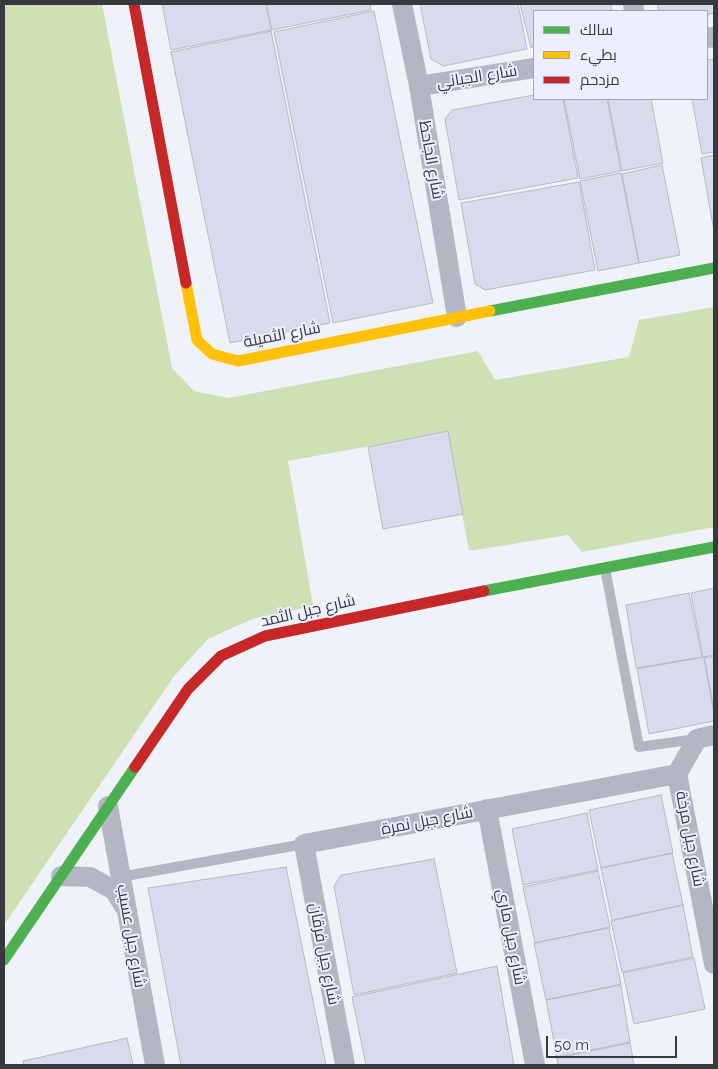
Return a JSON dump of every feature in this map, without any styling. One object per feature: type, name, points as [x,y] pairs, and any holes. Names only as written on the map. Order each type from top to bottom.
[{"type":"street","name":"شارع الثميلة","points":[[134,4],[197,340],[212,354],[238,361],[714,268]]},
{"type":"street","name":"شارع الجاحظ","points":[[402,4],[419,86],[458,317]]},
{"type":"street","name":"شارع الجباني","points":[[419,86],[533,68]]},
{"type":"street","name":"شارع جبل الثمد","points":[[4,960],[188,689],[221,656],[265,636],[604,567],[714,547]]},
{"type":"street","points":[[677,774],[706,737]]},
{"type":"street","name":"شارع جبل نمرة","points":[[304,844],[677,774]]},
{"type":"street","name":"شارع جبل مرخة","points":[[677,774],[714,964]]},
{"type":"street","name":"شارع جبل عسيب","points":[[108,806],[155,1065]]},
{"type":"street","name":"شارع جبل ماري","points":[[487,810],[535,1065]]},
{"type":"street","name":"شارع جبل فرقان","points":[[304,844],[345,1065]]},
{"type":"street","points":[[61,876],[90,877],[114,890],[126,910]]},
{"type":"lane","points":[[604,567],[639,747],[706,737]]},
{"type":"lane","name":"شارع جبل نمرة","points":[[120,877],[304,844]]},
{"type":"green space","points":[[4,4],[102,4],[172,368],[194,391],[228,398],[478,351],[495,380],[629,357],[639,320],[714,307],[714,527],[582,552],[568,535],[469,551],[447,432],[288,461],[313,606],[252,619],[208,639],[175,675],[4,925]]},
{"type":"building","points":[[162,4],[266,4],[271,30],[171,50]]},
{"type":"building","points":[[266,4],[370,4],[371,10],[272,30]]},
{"type":"building","points":[[420,4],[518,4],[527,49],[443,66],[431,59]]},
{"type":"building","points":[[520,4],[611,4],[612,10],[533,10],[533,47],[531,48]]},
{"type":"building","points":[[657,4],[714,4],[714,13],[708,15],[708,10],[659,10]]},
{"type":"building","points":[[374,11],[433,303],[333,323],[274,32]]},
{"type":"building","points":[[271,31],[330,323],[230,343],[171,52]]},
{"type":"building","points":[[714,59],[714,152],[702,154],[692,100],[708,100],[708,60]]},
{"type":"building","points":[[533,95],[533,100],[563,100],[578,178],[459,200],[445,119],[452,110]]},
{"type":"building","points":[[564,100],[607,100],[621,171],[580,179]]},
{"type":"building","points":[[608,100],[651,100],[663,163],[622,171]]},
{"type":"building","points":[[714,155],[714,231],[701,158]]},
{"type":"building","points":[[662,165],[680,255],[639,263],[622,174]]},
{"type":"building","points":[[621,173],[639,263],[598,271],[580,181]]},
{"type":"building","points":[[579,182],[595,270],[485,290],[475,284],[461,203]]},
{"type":"building","points":[[448,431],[463,514],[383,529],[368,447]]},
{"type":"building","points":[[714,588],[714,655],[703,657],[691,593]]},
{"type":"building","points":[[689,593],[702,657],[636,668],[626,605]]},
{"type":"building","points":[[714,656],[714,710],[704,658]]},
{"type":"building","points":[[704,657],[714,721],[649,734],[637,669]]},
{"type":"building","points":[[661,795],[673,853],[601,868],[589,810]]},
{"type":"building","points":[[587,813],[598,870],[523,885],[512,829]]},
{"type":"building","points":[[672,853],[683,905],[612,920],[601,868]]},
{"type":"building","points":[[434,859],[457,973],[354,995],[334,886],[341,875]]},
{"type":"building","points":[[286,867],[326,1065],[181,1065],[148,888]]},
{"type":"building","points":[[598,871],[610,927],[535,943],[523,887]]},
{"type":"building","points":[[683,905],[693,957],[622,972],[611,921]]},
{"type":"building","points":[[609,928],[621,984],[546,1000],[534,943]]},
{"type":"building","points":[[694,958],[705,1009],[634,1024],[623,973]]},
{"type":"building","points":[[497,966],[514,1065],[366,1065],[352,997]]},
{"type":"building","points":[[621,985],[630,1042],[557,1057],[546,1000]]},
{"type":"building","points":[[127,1038],[133,1065],[24,1065],[23,1061]]},
{"type":"building","points":[[630,1043],[634,1065],[558,1065],[557,1058]]},
{"type":"traffic: fast","points":[[490,311],[714,268]]},
{"type":"traffic: fast","points":[[484,591],[714,547]]},
{"type":"traffic: fast","points":[[4,960],[135,767]]},
{"type":"traffic: slow","points":[[186,283],[197,340],[212,354],[238,361],[490,311]]},
{"type":"traffic: jam","points":[[134,4],[186,283]]},
{"type":"traffic: jam","points":[[135,767],[188,689],[221,656],[265,636],[484,591]]}]
